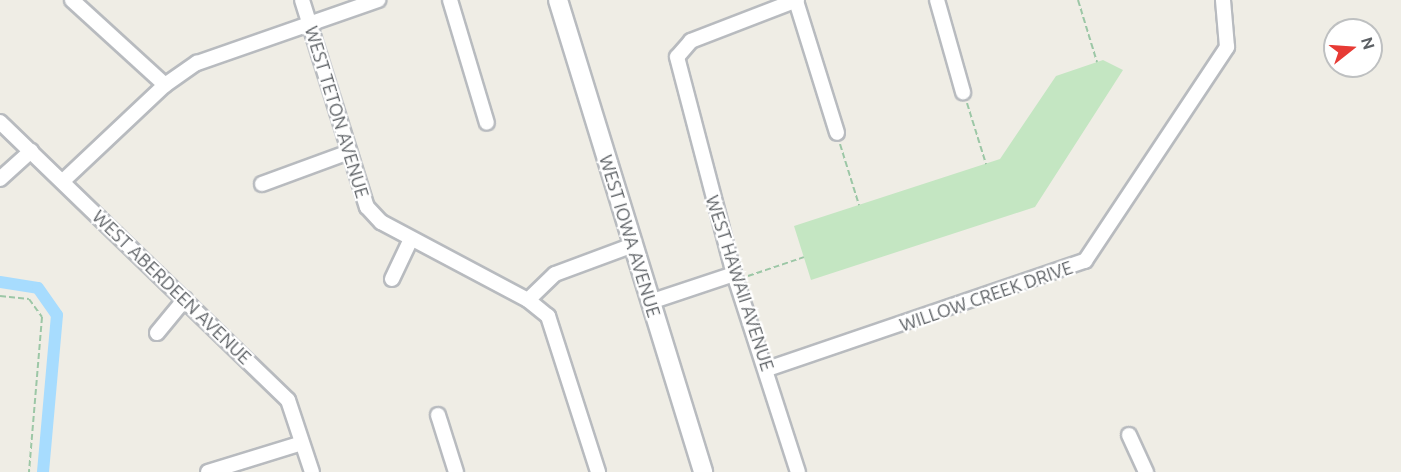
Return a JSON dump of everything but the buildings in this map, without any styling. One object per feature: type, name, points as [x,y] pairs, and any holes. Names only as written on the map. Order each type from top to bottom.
[{"type":"street","points":[[72,0],[165,85]]},
{"type":"street","name":"WEST TETON AVENUE","points":[[302,0],[367,207],[411,238],[528,300],[556,330],[598,472]]},
{"type":"street","points":[[63,181],[165,85],[198,63],[309,22],[378,0]]},
{"type":"street","points":[[450,0],[487,123]]},
{"type":"street","name":"WEST IOWA AVENUE","points":[[558,0],[703,472]]},
{"type":"street","points":[[796,0],[837,133]]},
{"type":"street","name":"WEST HAWAII AVENUE","points":[[796,0],[691,41],[677,57],[682,93],[735,277],[767,369],[798,472]]},
{"type":"street","points":[[937,0],[963,92]]},
{"type":"street","name":"WILLOW CREEK DRIVE","points":[[767,369],[1085,261],[1227,47],[1223,0]]},
{"type":"street","name":"WEST ABERDEEN AVENUE","points":[[0,122],[288,400],[312,472]]},
{"type":"street","points":[[0,179],[31,151]]},
{"type":"street","points":[[262,184],[350,152]]},
{"type":"street","points":[[392,279],[411,238]]},
{"type":"street","points":[[528,300],[555,274],[633,245]]},
{"type":"street","points":[[650,302],[735,277]]},
{"type":"street","points":[[157,333],[185,299]]},
{"type":"street","points":[[438,415],[456,472]]},
{"type":"street","points":[[1129,435],[1146,472]]},
{"type":"street","points":[[208,472],[302,443]]},
{"type":"path","points":[[1078,0],[1097,62]]},
{"type":"path","points":[[963,92],[986,164]]},
{"type":"path","points":[[837,133],[859,205]]},
{"type":"path","points":[[735,277],[804,257]]},
{"type":"path","points":[[0,296],[28,299],[42,317],[29,472]]},
{"type":"green space","points":[[1103,60],[1123,70],[1035,207],[811,280],[794,226],[1000,159],[1056,76]]},
{"type":"waterway","points":[[0,282],[38,288],[57,315],[43,472]]}]
